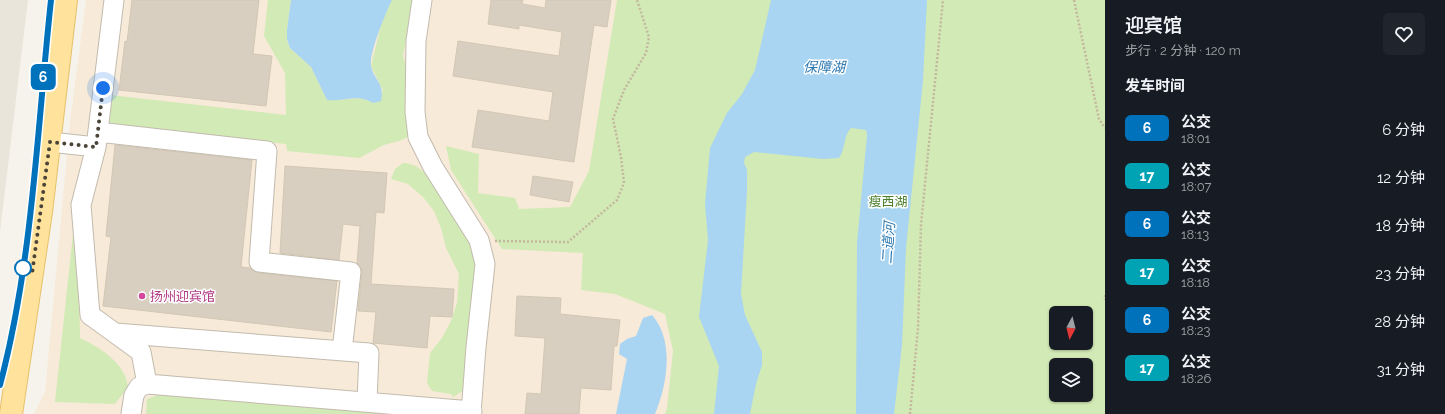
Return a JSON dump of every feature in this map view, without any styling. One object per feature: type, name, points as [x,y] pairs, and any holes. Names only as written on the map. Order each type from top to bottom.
[{"type":"main road","points":[[0,385],[8,354],[28,242],[51,0]]},
{"type":"main road","points":[[11,414],[42,212],[66,0]]},
{"type":"lane","points":[[114,0],[97,140],[81,205],[90,315],[141,352],[147,384]]},
{"type":"lane","points":[[132,414],[134,395],[139,386],[147,384],[472,412],[476,347],[485,264],[479,240],[433,168],[418,137],[415,112],[416,41],[422,0]]},
{"type":"lane","points":[[50,142],[97,140],[266,151],[259,262],[351,272],[342,350]]},
{"type":"lane","points":[[115,333],[369,353],[367,402]]},
{"type":"path","points":[[479,240],[568,242],[617,200],[624,183],[622,157],[613,119],[624,90],[646,53],[649,37],[638,0]]},
{"type":"path","points":[[910,414],[918,328],[921,225],[943,0]]},
{"type":"path","points":[[1074,0],[1099,119],[1105,128]]},
{"type":"path","points":[[1105,295],[1105,300]]},
{"type":"shaded area","points":[[0,0],[28,0],[0,232]]},
{"type":"shaded area","name":"扬州迎宾馆","points":[[86,0],[742,0],[681,414],[34,414],[45,392],[70,122]]},
{"type":"green space","points":[[268,0],[291,0],[287,40],[290,48],[311,67],[327,99],[333,100],[356,98],[373,103],[383,91],[371,66],[383,17],[392,0],[413,0],[403,56],[406,66],[408,86],[405,115],[409,136],[402,140],[384,145],[359,158],[287,151],[286,144],[108,125],[110,95],[286,115],[285,73],[264,36]]},
{"type":"green space","name":"瘦西湖","points":[[617,0],[1105,0],[1105,414],[665,414],[667,408],[673,351],[665,314],[615,294],[581,290],[583,253],[502,249],[451,170],[446,146],[479,154],[478,193],[515,198],[519,209],[570,207],[589,171]]},
{"type":"green space","points":[[403,163],[410,164],[420,169],[432,182],[462,229],[473,253],[476,275],[467,339],[465,390],[453,397],[451,394],[432,391],[427,383],[430,353],[442,338],[451,321],[457,303],[459,274],[446,248],[441,228],[434,211],[423,197],[408,184],[391,179],[395,169]]},
{"type":"green space","points":[[73,234],[78,241],[80,338],[96,346],[111,357],[122,371],[128,387],[115,404],[55,402]]},
{"type":"green space","points":[[164,393],[396,414],[146,414],[147,399]]},
{"type":"water","points":[[291,0],[392,0],[378,33],[371,60],[372,71],[382,90],[381,101],[373,103],[356,98],[327,100],[311,67],[290,48],[287,39],[287,30]]},
{"type":"water","name":"保障湖","points":[[771,0],[927,0],[923,80],[906,248],[902,345],[894,414],[856,414],[857,243],[867,135],[866,130],[851,128],[848,131],[843,150],[839,158],[823,159],[754,152],[745,157],[744,163],[747,170],[747,191],[741,294],[745,315],[762,352],[762,365],[756,384],[750,414],[714,414],[719,366],[699,317],[708,240],[705,204],[710,148],[727,113],[742,94],[755,70]]},
{"type":"water","points":[[652,315],[664,337],[667,363],[663,390],[655,414],[616,414],[627,359],[619,354],[620,344],[627,339],[636,336],[643,318]]},
{"type":"building","points":[[132,0],[259,0],[253,54],[272,56],[266,106],[119,90]]},
{"type":"building","points":[[491,0],[523,0],[522,4],[545,8],[546,0],[611,0],[607,27],[594,25],[574,162],[472,147],[478,110],[549,121],[553,92],[453,76],[458,41],[559,56],[562,32],[519,25],[519,29],[488,24]]},
{"type":"building","points":[[115,145],[252,160],[241,267],[250,268],[258,273],[337,281],[331,332],[103,306],[111,237],[106,236]]},
{"type":"building","points":[[285,166],[387,173],[384,213],[376,212],[371,284],[454,289],[452,317],[430,316],[427,348],[373,343],[376,312],[358,311],[362,273],[361,267],[357,263],[360,226],[343,224],[339,260],[280,253]]},
{"type":"building","points":[[533,176],[573,182],[569,202],[530,195]]},
{"type":"building","points":[[517,296],[561,298],[560,314],[620,320],[617,346],[614,346],[611,390],[581,388],[579,414],[525,414],[527,393],[541,394],[545,338],[515,336]]},
{"type":"bus line","name":"6","points":[[0,385],[8,354],[28,242],[51,0]]},
{"type":"place","name":"扬州迎宾馆","points":[[142,296]]},
{"type":"route","points":[[23,268],[32,274],[42,212],[50,142],[96,147],[103,88]]},
{"type":"water label","name":"二道河","points":[[888,243]]}]
